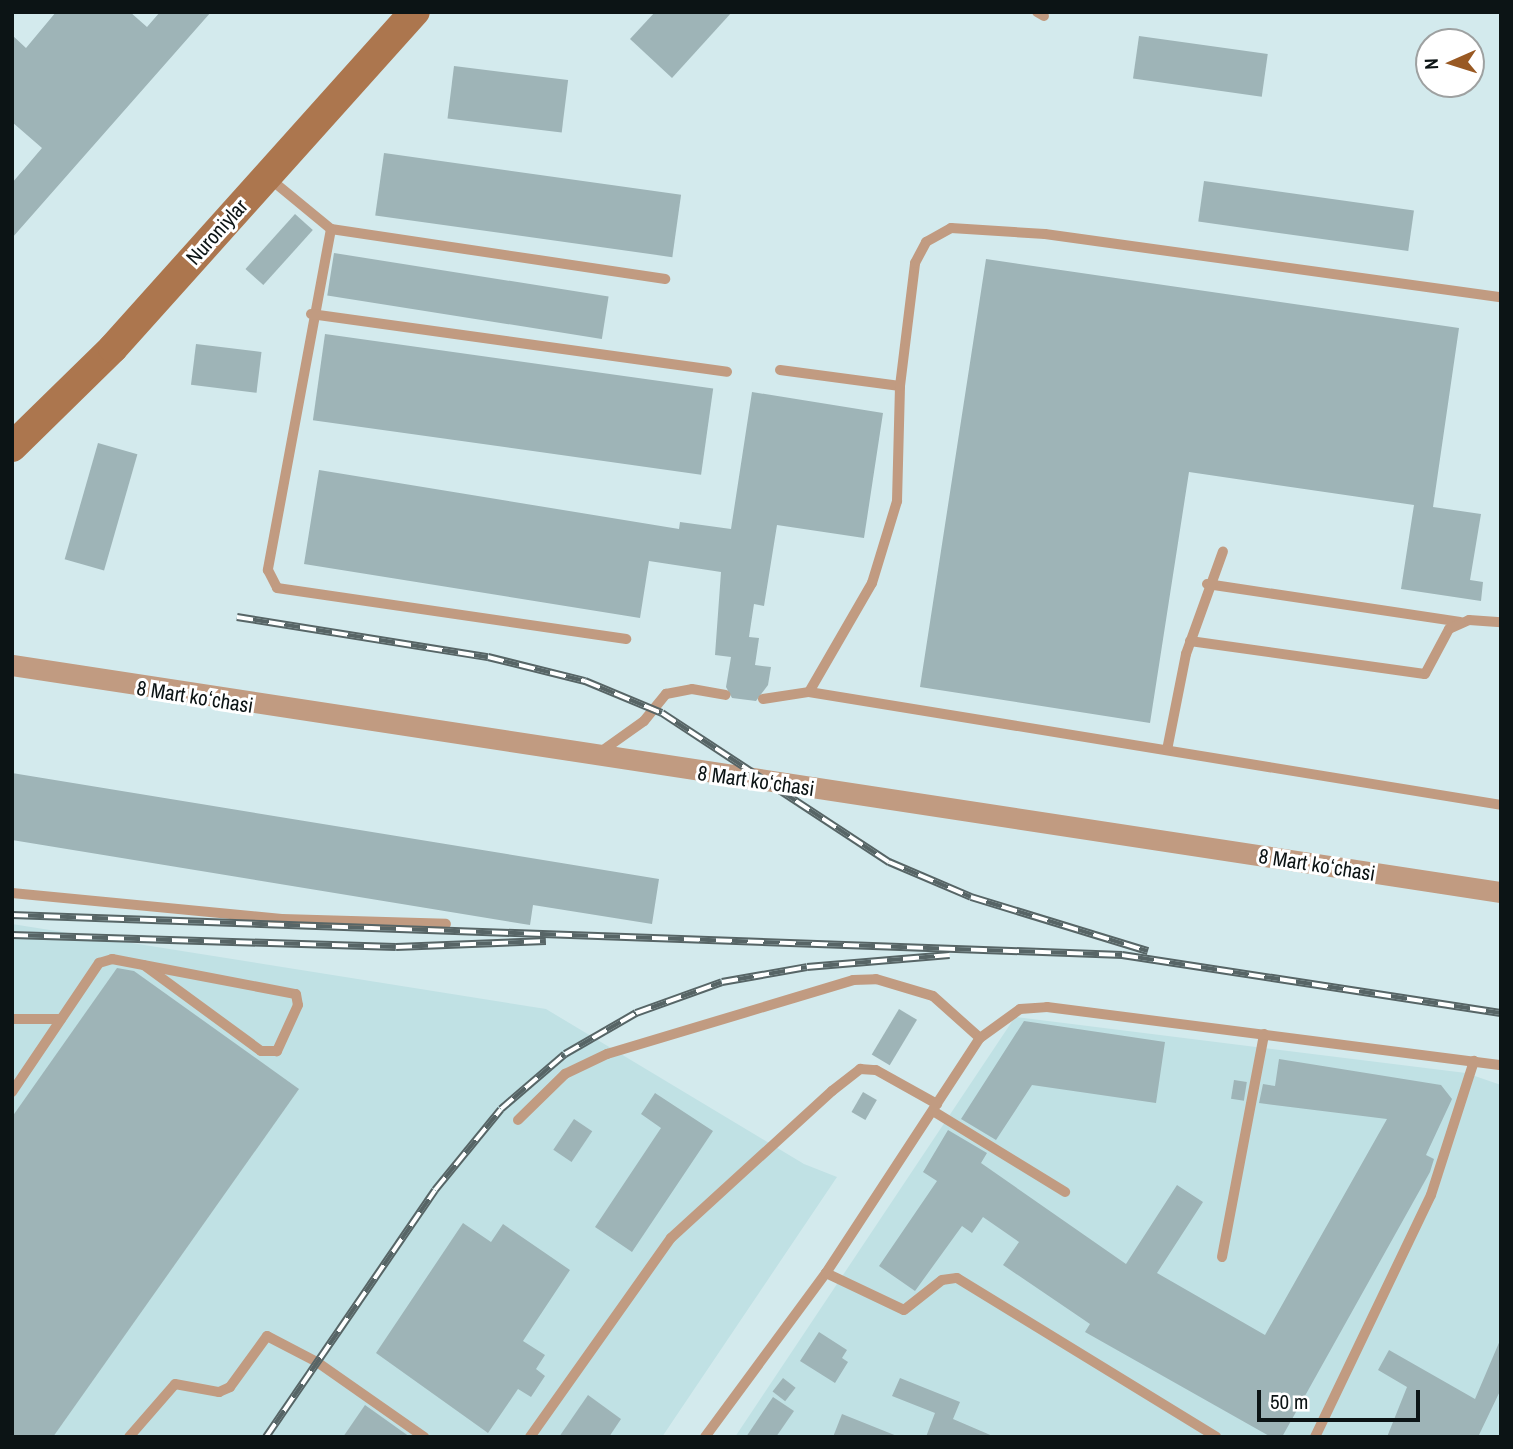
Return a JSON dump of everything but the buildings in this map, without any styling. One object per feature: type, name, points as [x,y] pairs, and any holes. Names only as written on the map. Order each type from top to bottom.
[{"type":"main road","name":"Nuroniylar","points":[[12,447],[113,348],[415,12]]},
{"type":"street","name":"8 Mart koʻchasi","points":[[12,666],[592,758],[1501,892]]},
{"type":"lane","points":[[267,176],[331,229],[665,279]]},
{"type":"lane","points":[[808,692],[873,583],[897,501],[900,386],[915,263],[926,242],[951,228],[1045,234],[1501,297]]},
{"type":"lane","points":[[331,229],[311,314],[268,570],[277,588],[626,639]]},
{"type":"lane","points":[[311,314],[727,372]]},
{"type":"lane","points":[[780,370],[900,386]]},
{"type":"lane","points":[[1167,750],[1190,641],[1207,584],[1223,551]]},
{"type":"lane","points":[[1207,584],[1462,623],[1501,622]]},
{"type":"lane","points":[[1190,641],[1424,674],[1449,629],[1462,623]]},
{"type":"lane","points":[[592,758],[644,721],[666,694],[692,689],[725,695]]},
{"type":"lane","points":[[763,699],[808,692],[1501,805]]},
{"type":"lane","points":[[12,893],[282,919],[446,924]]},
{"type":"lane","points":[[12,1092],[99,963],[113,958],[296,994],[298,1004],[276,1051],[261,1051],[144,965]]},
{"type":"lane","points":[[518,1120],[565,1074],[607,1054],[853,981],[876,979],[933,996],[981,1038]]},
{"type":"lane","points":[[705,1437],[826,1273],[981,1038],[1020,1009],[1047,1007],[1501,1065]]},
{"type":"lane","points":[[12,1019],[61,1019]]},
{"type":"lane","points":[[1222,1257],[1264,1034]]},
{"type":"lane","points":[[1315,1437],[1432,1195],[1474,1061]]},
{"type":"lane","points":[[530,1437],[671,1238],[832,1091],[860,1069],[876,1070],[1065,1192]]},
{"type":"lane","points":[[826,1273],[904,1310],[942,1280],[957,1278],[1216,1437]]},
{"type":"lane","points":[[129,1437],[175,1384],[219,1392],[230,1387],[268,1336],[317,1362],[424,1437]]},
{"type":"shaded area","points":[[12,924],[546,1009],[804,1164],[837,1177],[662,1437],[12,1437]]},
{"type":"shaded area","points":[[1015,1017],[1466,1073],[1501,1085],[1501,1437],[735,1437]]},
{"type":"railway","points":[[237,617],[488,657],[585,681],[662,713],[889,862],[971,897],[1148,951]]},
{"type":"railway","points":[[12,915],[1122,955],[1501,1013]]},
{"type":"railway","points":[[12,935],[396,947],[546,941]]},
{"type":"railway","points":[[266,1437],[435,1190],[501,1109],[565,1054],[636,1013],[722,982],[807,967],[949,955]]}]
